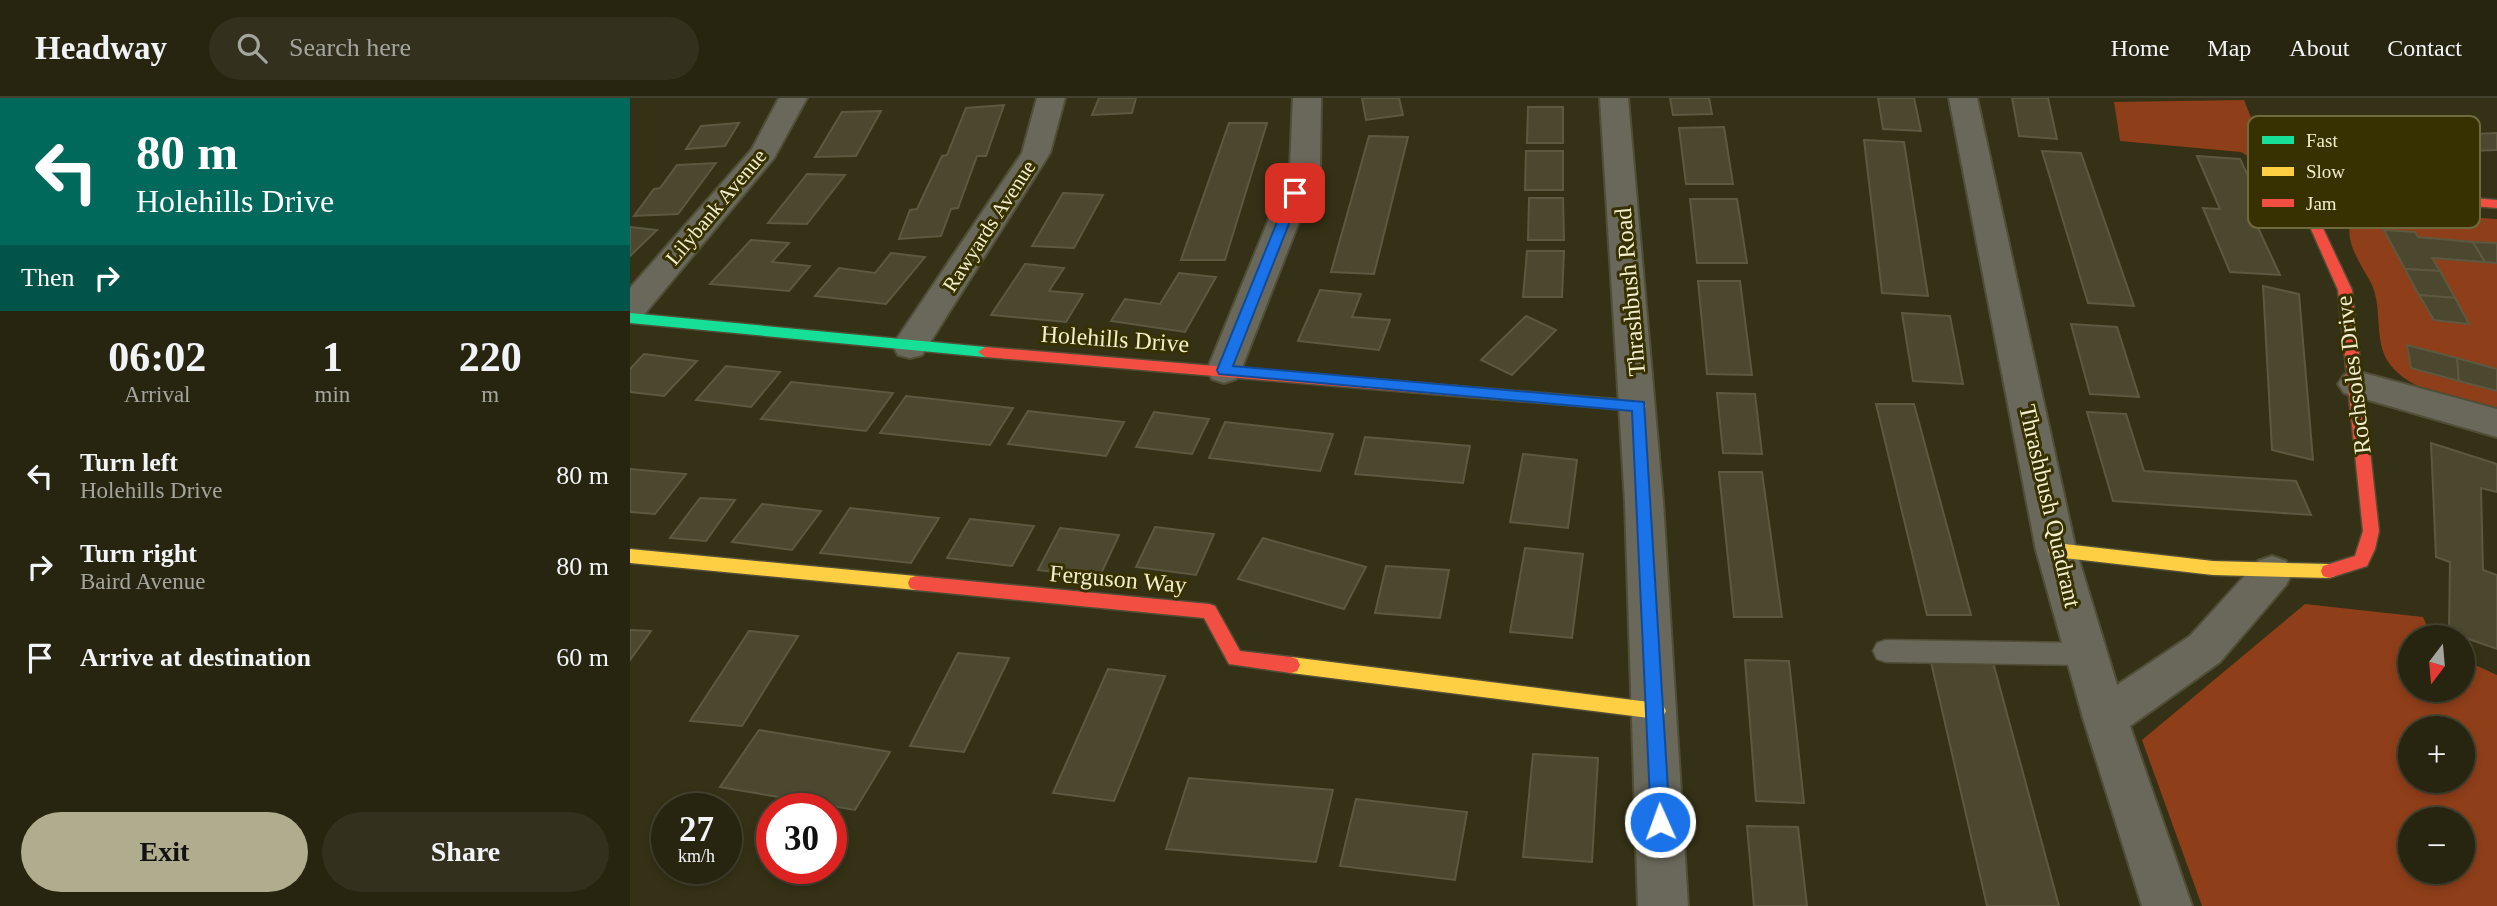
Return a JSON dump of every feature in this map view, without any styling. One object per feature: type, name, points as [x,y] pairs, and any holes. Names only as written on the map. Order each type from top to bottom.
[{"type":"street","name":"Lilybank Avenue","points":[[630,309],[764,152],[793,98]]},
{"type":"street","name":"Rawyards Avenue","points":[[910,346],[1036,153],[1051,98]]},
{"type":"street","points":[[1224,370],[1305,168],[1307,98]]},
{"type":"street","name":"Thrashbush Road","points":[[1614,98],[1639,406],[1657,711],[1663,906]]},
{"type":"street","name":"Thrashbush Quadrant","points":[[1963,98],[2056,550],[2105,718],[2168,906]]},
{"type":"street","name":"Rochsoles Drive","points":[[2056,550],[2272,573],[2315,573],[2355,566],[2368,551],[2371,531],[2344,290],[2317,228]]},
{"type":"street","name":"Holehills Drive","points":[[630,318],[910,346],[1639,406]]},
{"type":"street","points":[[2356,384],[2497,423]]},
{"type":"street","name":"Ferguson Way","points":[[630,556],[1209,611],[1235,658],[1657,711]]},
{"type":"street","points":[[2105,718],[2205,649],[2272,573]]},
{"type":"lane","points":[[1886,651],[2086,654]]},
{"type":"shaded area","points":[[2244,100],[2250,116],[2248,116],[2248,156],[2241,152],[2120,141],[2114,102]]},
{"type":"shaded area","points":[[2480,218],[2497,219],[2497,243],[2418,237],[2415,232],[2384,230],[2434,320],[2469,323],[2432,258],[2497,263],[2497,369],[2408,346],[2411,368],[2497,391],[2497,410],[2446,397],[2412,383],[2398,373],[2387,360],[2381,344],[2375,292],[2354,251],[2350,228],[2480,228]]},
{"type":"shaded area","points":[[2305,604],[2423,617],[2427,625],[2398,625],[2398,702],[2475,702],[2475,665],[2497,675],[2497,906],[2202,906],[2142,740]]},
{"type":"building","points":[[1099,98],[1136,98],[1132,113],[1092,115]]},
{"type":"building","points":[[1362,98],[1399,98],[1403,115],[1366,120]]},
{"type":"building","points":[[1670,98],[1709,98],[1712,114],[1673,115]]},
{"type":"building","points":[[1878,98],[1914,98],[1921,131],[1883,129]]},
{"type":"building","points":[[2012,98],[2048,98],[2057,139],[2019,136]]},
{"type":"building","points":[[1004,105],[986,156],[977,156],[958,208],[951,209],[941,236],[899,239],[910,210],[917,209],[942,156],[947,155],[966,108]]},
{"type":"building","points":[[1528,107],[1563,107],[1563,143],[1527,143]]},
{"type":"building","points":[[881,111],[856,156],[815,157],[842,112]]},
{"type":"building","points":[[739,123],[725,146],[686,149],[701,126]]},
{"type":"building","points":[[1229,123],[1267,123],[1225,260],[1181,260]]},
{"type":"building","points":[[1724,127],[1733,184],[1686,184],[1679,128]]},
{"type":"building","points":[[2497,133],[2497,150],[2480,151],[2480,134]]},
{"type":"building","points":[[1369,136],[1408,137],[1374,274],[1331,272]]},
{"type":"building","points":[[1864,140],[1904,142],[1928,296],[1882,293]]},
{"type":"building","points":[[1526,151],[1563,151],[1563,190],[1525,190]]},
{"type":"building","points":[[2042,151],[2081,153],[2134,306],[2088,303]]},
{"type":"building","points":[[2197,156],[2240,159],[2248,176],[2248,228],[2258,228],[2280,275],[2230,272],[2203,208],[2220,209]]},
{"type":"building","points":[[716,163],[678,214],[634,216],[654,189],[660,188],[677,165]]},
{"type":"building","points":[[807,174],[845,175],[807,224],[768,223]]},
{"type":"building","points":[[1063,193],[1103,195],[1074,248],[1032,246]]},
{"type":"building","points":[[1529,198],[1563,198],[1564,240],[1528,240]]},
{"type":"building","points":[[1690,199],[1737,199],[1747,263],[1697,263]]},
{"type":"building","points":[[630,227],[657,230],[630,256]]},
{"type":"building","points":[[2384,230],[2415,232],[2418,237],[2473,242],[2485,262],[2432,258],[2440,271],[2405,269]]},
{"type":"building","points":[[751,240],[789,243],[772,262],[810,266],[789,291],[710,284]]},
{"type":"building","points":[[2473,242],[2497,243],[2497,263],[2485,262]]},
{"type":"building","points":[[1527,251],[1564,251],[1562,297],[1523,297]]},
{"type":"building","points":[[891,253],[925,257],[886,304],[815,296],[839,268],[875,273]]},
{"type":"building","points":[[1025,264],[1064,268],[1049,291],[1083,294],[1066,322],[991,315]]},
{"type":"building","points":[[2405,269],[2440,271],[2455,298],[2419,295]]},
{"type":"building","points":[[1179,273],[1216,277],[1185,332],[1111,321],[1125,299],[1160,304]]},
{"type":"building","points":[[1698,281],[1740,281],[1752,375],[1707,374]]},
{"type":"building","points":[[2263,286],[2299,294],[2313,460],[2272,450]]},
{"type":"building","points":[[1320,290],[1361,294],[1352,317],[1390,320],[1379,350],[1298,341]]},
{"type":"building","points":[[2419,295],[2455,298],[2469,324],[2434,320]]},
{"type":"building","points":[[1902,313],[1950,316],[1963,384],[1913,381]]},
{"type":"building","points":[[1526,316],[1556,330],[1512,375],[1481,360]]},
{"type":"building","points":[[2071,324],[2117,327],[2139,397],[2090,394]]},
{"type":"building","points":[[2407,345],[2457,358],[2459,381],[2411,368]]},
{"type":"building","points":[[644,354],[697,361],[664,396],[630,392],[630,369]]},
{"type":"building","points":[[2457,358],[2497,369],[2497,391],[2459,381]]},
{"type":"building","points":[[726,366],[780,372],[751,407],[696,400]]},
{"type":"building","points":[[791,382],[893,393],[866,431],[761,419]]},
{"type":"building","points":[[1717,393],[1755,394],[1762,454],[1723,453]]},
{"type":"building","points":[[906,396],[1013,408],[990,445],[880,433]]},
{"type":"building","points":[[1876,404],[1914,404],[1971,615],[1927,615]]},
{"type":"building","points":[[1028,411],[1124,422],[1106,456],[1008,444]]},
{"type":"building","points":[[1154,412],[1209,419],[1192,454],[1136,447]]},
{"type":"building","points":[[2087,412],[2126,414],[2144,471],[2296,481],[2311,515],[2113,501]]},
{"type":"building","points":[[1225,422],[1333,434],[1320,471],[1209,458]]},
{"type":"building","points":[[1365,437],[1470,446],[1463,483],[1355,474]]},
{"type":"building","points":[[2431,443],[2497,464],[2497,492],[2481,488],[2483,570],[2497,575],[2497,649],[2475,641],[2475,625],[2449,625],[2450,562],[2436,557]]},
{"type":"building","points":[[1523,454],[1577,460],[1568,528],[1510,522]]},
{"type":"building","points":[[630,469],[686,474],[655,514],[630,512]]},
{"type":"building","points":[[1719,472],[1762,472],[1782,617],[1734,617]]},
{"type":"building","points":[[700,498],[735,500],[706,541],[670,538]]},
{"type":"building","points":[[762,504],[821,511],[792,550],[732,542]]},
{"type":"building","points":[[850,508],[939,518],[911,563],[820,553]]},
{"type":"building","points":[[970,519],[1034,526],[1012,566],[947,558]]},
{"type":"building","points":[[1155,527],[1214,534],[1196,575],[1136,567]]},
{"type":"building","points":[[1060,528],[1119,535],[1099,578],[1038,570]]},
{"type":"building","points":[[1263,538],[1366,567],[1344,609],[1238,579]]},
{"type":"building","points":[[1525,548],[1583,554],[1572,638],[1510,632]]},
{"type":"building","points":[[1386,566],[1449,570],[1440,618],[1375,613]]},
{"type":"building","points":[[630,630],[651,631],[630,660]]},
{"type":"building","points":[[749,631],[798,636],[742,726],[690,721]]},
{"type":"building","points":[[958,653],[1009,658],[964,752],[910,746]]},
{"type":"building","points":[[1745,660],[1789,661],[1804,803],[1756,801]]},
{"type":"building","points":[[1931,662],[1993,662],[2059,906],[1987,906]]},
{"type":"building","points":[[1108,669],[1165,676],[1114,801],[1053,793]]},
{"type":"building","points":[[759,730],[890,752],[855,810],[847,809],[847,793],[756,793],[720,787]]},
{"type":"building","points":[[1533,754],[1598,758],[1592,862],[1523,857]]},
{"type":"building","points":[[1189,778],[1333,790],[1316,862],[1166,849]]},
{"type":"building","points":[[1356,799],[1467,812],[1455,880],[1340,866]]},
{"type":"building","points":[[1747,826],[1798,827],[1807,906],[1754,906]]},
{"type":"traffic: fast","points":[[630,318],[985,352]]},
{"type":"traffic: slow","points":[[1492,394],[1639,406]]},
{"type":"traffic: slow","points":[[2056,550],[2213,568],[2329,571]]},
{"type":"traffic: slow","points":[[630,556],[916,583]]},
{"type":"traffic: slow","points":[[1291,665],[1657,711]]},
{"type":"traffic: jam","points":[[2480,203],[2497,204]]},
{"type":"traffic: jam","points":[[2317,228],[2345,290],[2371,531],[2361,561],[2329,571]]},
{"type":"traffic: jam","points":[[985,352],[1492,394]]},
{"type":"traffic: jam","points":[[916,583],[1209,611],[1235,658],[1291,665]]},
{"type":"route","points":[[1295,193],[1224,370],[1639,406],[1657,711],[1660,822]]}]
